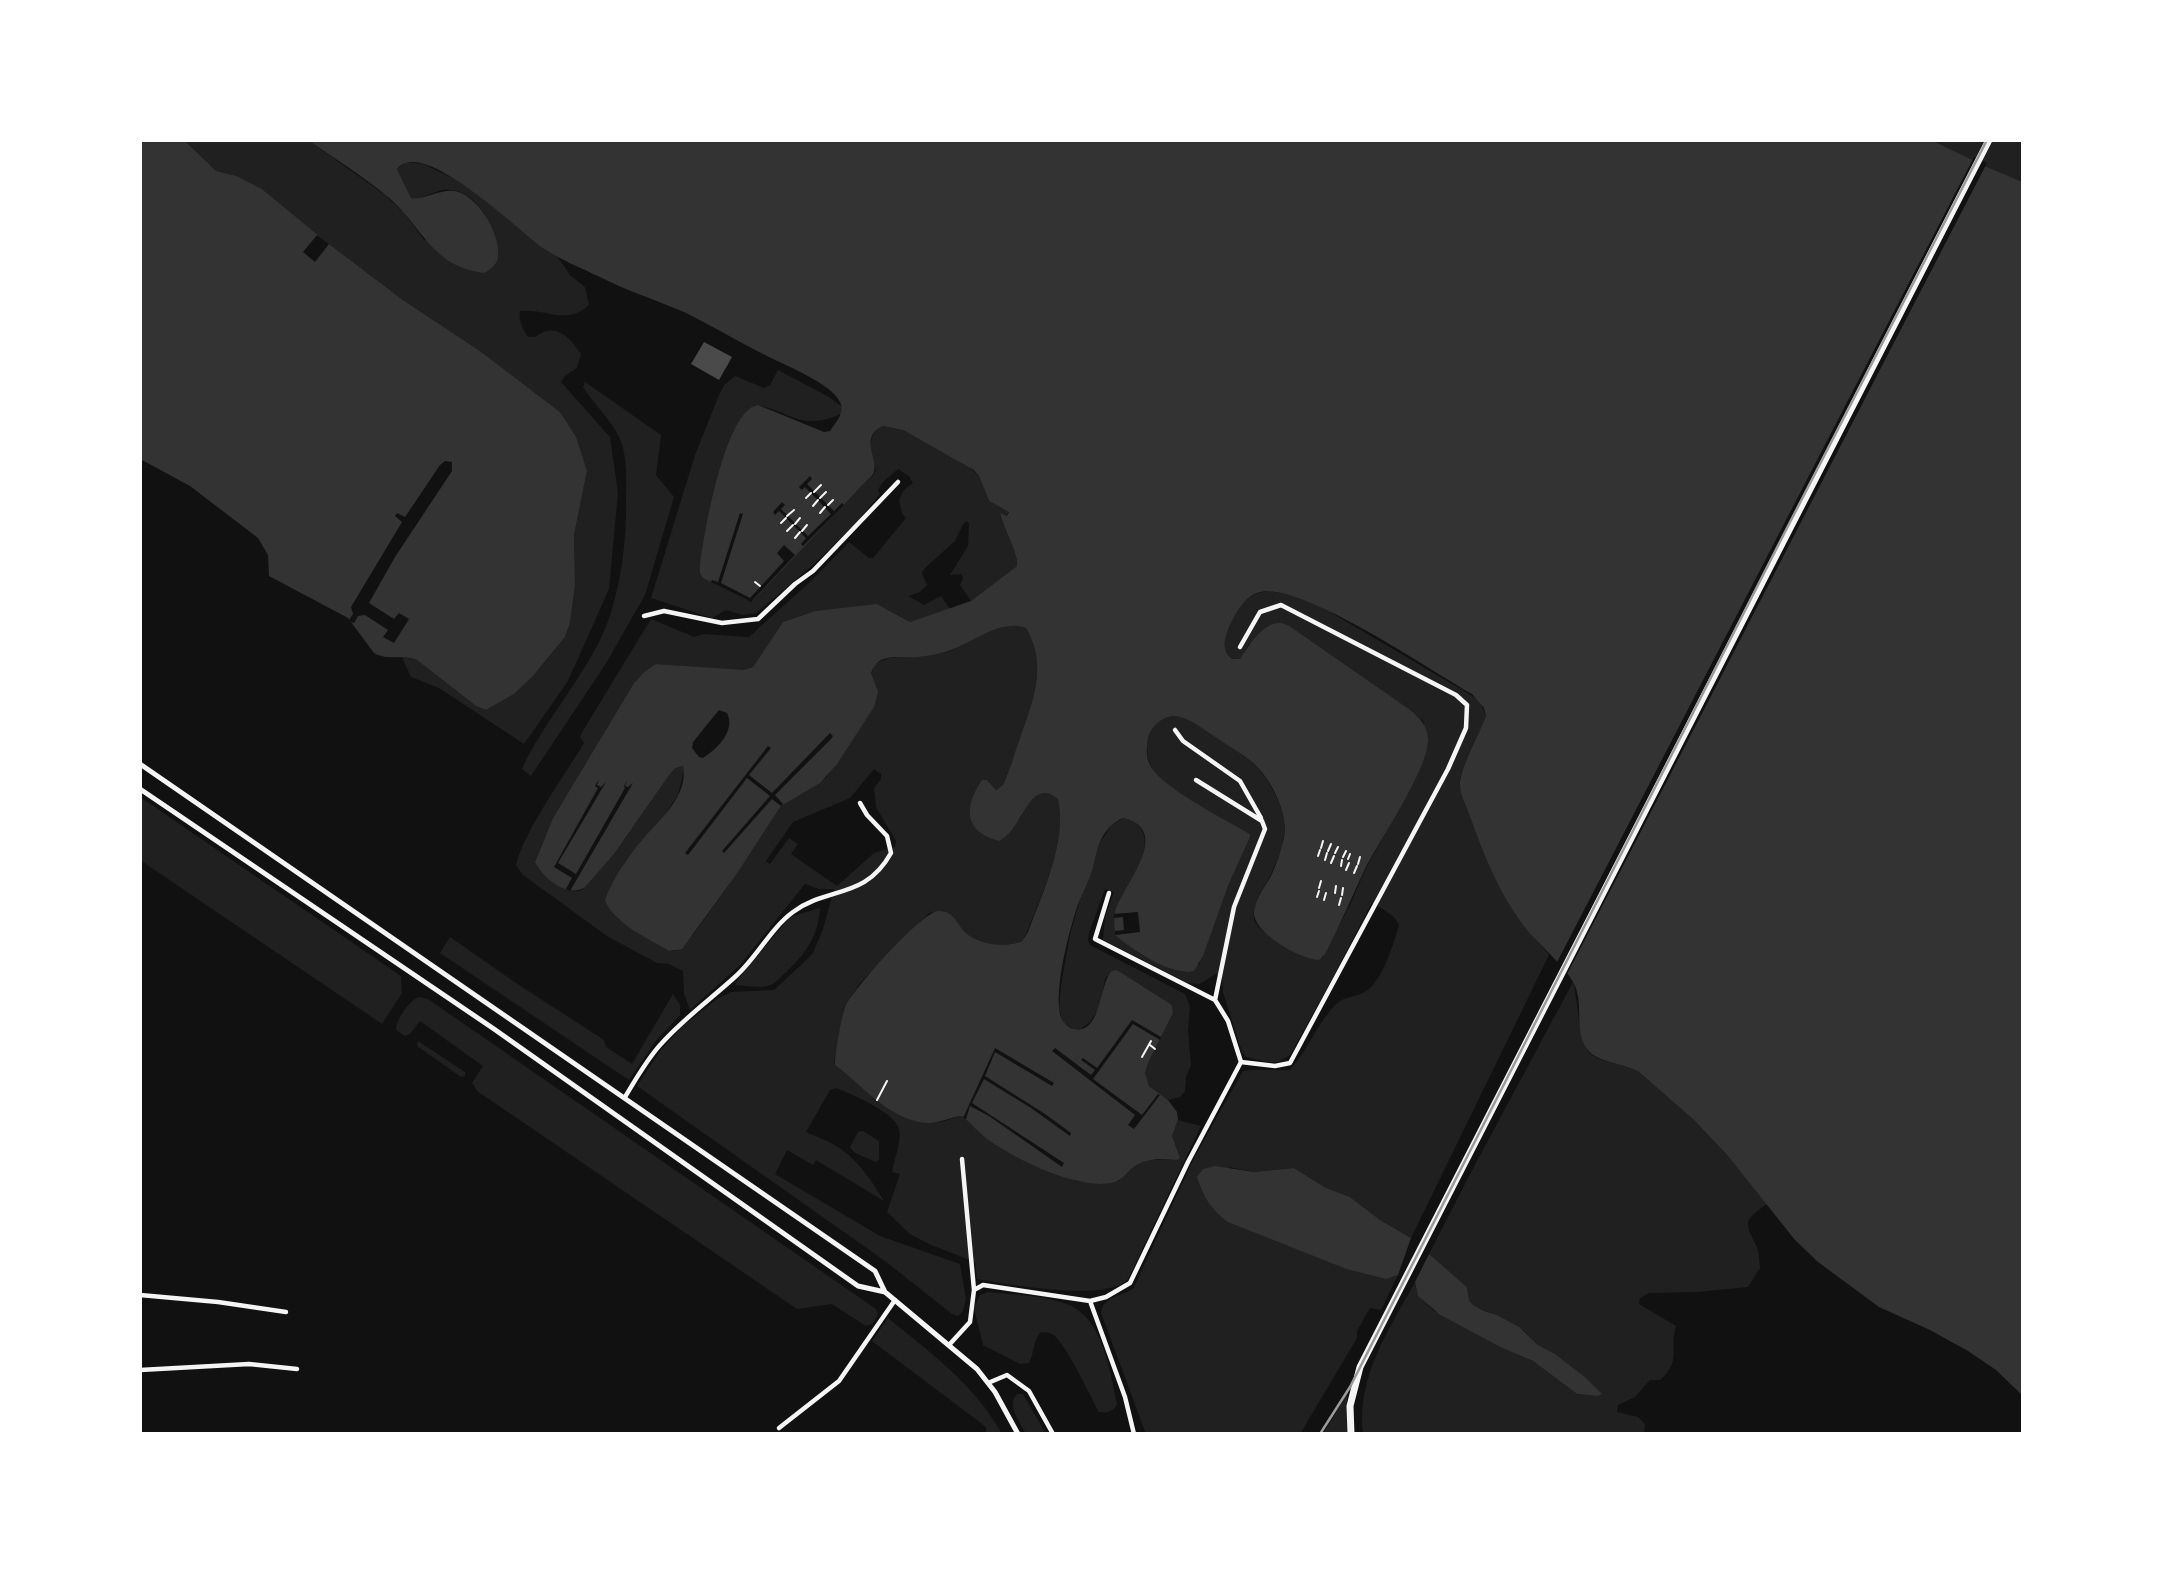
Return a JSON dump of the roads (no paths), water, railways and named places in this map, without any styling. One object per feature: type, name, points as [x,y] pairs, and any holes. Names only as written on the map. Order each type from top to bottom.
[{"type":"highway","points":[[1351,1434],[1350,1406],[1360,1367],[1989,140]]},
{"type":"street","points":[[644,616],[664,611],[722,623],[758,619],[813,571],[898,482]]},
{"type":"street","points":[[1240,648],[1260,611],[1281,605],[1455,695],[1467,705],[1466,727],[1448,769],[1290,1063],[1275,1066],[1241,1062]]},
{"type":"street","points":[[1175,730],[1183,741],[1240,781],[1265,829],[1234,907],[1215,1000]]},
{"type":"street","points":[[140,764],[875,1271],[885,1292],[977,1369],[1018,1434]]},
{"type":"street","points":[[1196,780],[1262,821]]},
{"type":"street","points":[[140,789],[494,1029],[858,1286],[885,1292]]},
{"type":"street","points":[[625,1097],[659,1046],[696,1009],[738,975],[792,913],[809,902],[846,892],[870,880],[883,867],[891,853],[887,836],[867,815],[860,803]]},
{"type":"street","points":[[974,1290],[983,1285],[1090,1301],[1106,1297],[1130,1283],[1188,1162],[1241,1062],[1228,1021],[1215,1000],[1095,939],[1109,893]]},
{"type":"street","points":[[948,1345],[970,1322],[974,1290],[962,1159]]},
{"type":"street","points":[[140,1295],[286,1312]]},
{"type":"street","points":[[779,1428],[839,1381],[895,1300]]},
{"type":"street","points":[[1090,1301],[1125,1397],[1135,1434]]},
{"type":"street","points":[[140,1370],[249,1364],[297,1369]]},
{"type":"street","points":[[988,1384],[1007,1375],[1029,1391],[1053,1434]]},
{"type":"railway","points":[[1320,1434],[1350,1387],[1987,140]]}]
